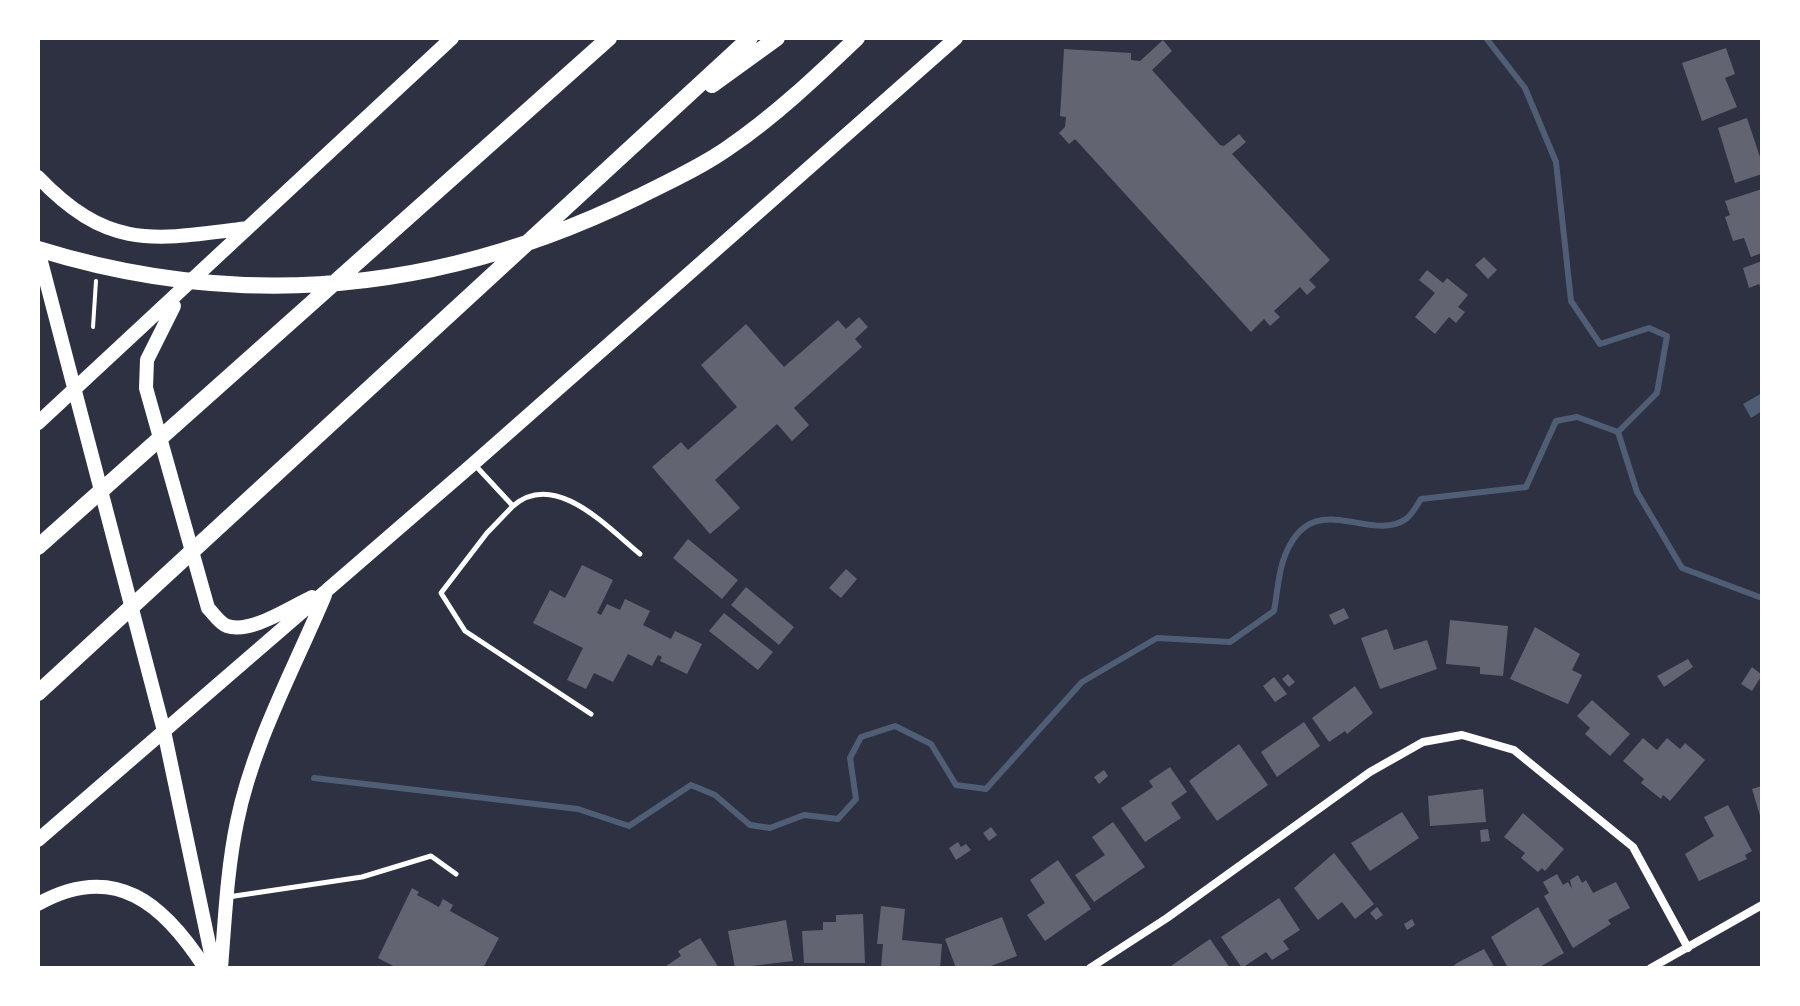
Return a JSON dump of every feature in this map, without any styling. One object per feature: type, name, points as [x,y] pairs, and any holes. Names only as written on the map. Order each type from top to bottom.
[{"type":"highway","points":[[38,547],[609,38]]},
{"type":"highway","points":[[38,693],[750,38]]},
{"type":"highway","points":[[646,133],[777,38]]},
{"type":"highway","points":[[38,249],[133,275],[224,285],[326,284],[445,267],[550,237],[595,218],[726,150],[780,110],[857,38]]},
{"type":"main road","points":[[38,423],[181,294],[452,38]]},
{"type":"main road","points":[[38,840],[473,464],[956,38]]},
{"type":"main road","points":[[38,177],[75,212],[122,234],[163,237],[248,228]]},
{"type":"main road","points":[[38,249],[164,731],[214,968]]},
{"type":"main road","points":[[181,294],[147,360],[146,388],[208,608],[220,621],[237,627],[251,625],[327,591]]},
{"type":"main road","points":[[221,968],[237,821],[251,771],[327,591]]},
{"type":"main road","points":[[38,904],[80,888],[110,888],[139,896],[168,917],[205,968]]},
{"type":"street","points":[[1090,968],[1167,918],[1370,772],[1423,742],[1462,735],[1514,750],[1633,847],[1688,948]]},
{"type":"street","points":[[1651,968],[1762,905]]},
{"type":"lane","points":[[473,464],[513,506]]},
{"type":"lane","points":[[591,714],[465,631],[441,593],[487,533],[523,497],[549,495],[568,499],[640,554]]},
{"type":"lane","points":[[227,897],[362,877],[431,856],[456,874]]},
{"type":"path","points":[[93,327],[96,272]]},
{"type":"water","points":[[1762,393],[1762,411],[1751,418],[1743,404]]},
{"type":"building","points":[[1163,40],[1172,51],[1152,70],[1220,145],[1224,146],[1239,134],[1246,142],[1232,154],[1330,260],[1309,280],[1316,287],[1307,295],[1300,287],[1274,311],[1280,317],[1270,326],[1264,319],[1251,332],[1075,139],[1069,144],[1059,133],[1065,127],[1066,117],[1060,116],[1064,49],[1131,53],[1131,60],[1140,61]]},
{"type":"building","points":[[1726,48],[1735,74],[1725,78],[1737,107],[1702,121],[1682,63]]},
{"type":"building","points":[[1747,118],[1762,163],[1762,174],[1735,183],[1718,128]]},
{"type":"building","points":[[1762,189],[1762,253],[1751,257],[1744,238],[1733,241],[1725,217],[1730,215],[1725,201]]},
{"type":"building","points":[[1484,257],[1497,270],[1488,279],[1475,265]]},
{"type":"building","points":[[1762,261],[1762,290],[1759,284],[1749,288],[1743,268]]},
{"type":"building","points":[[1427,270],[1443,283],[1447,278],[1468,295],[1458,307],[1465,312],[1456,323],[1449,317],[1435,334],[1415,317],[1435,293],[1419,280]]},
{"type":"building","points":[[859,317],[868,327],[855,339],[862,347],[794,408],[809,425],[792,441],[777,424],[715,480],[740,508],[710,534],[652,467],[681,442],[688,450],[737,407],[701,365],[746,324],[784,367],[838,320],[846,329]]},
{"type":"building","points":[[688,539],[738,580],[722,599],[673,558]]},
{"type":"building","points":[[582,565],[613,580],[597,613],[601,615],[607,604],[620,610],[625,599],[650,611],[643,625],[671,639],[675,631],[702,644],[687,674],[660,661],[662,657],[658,655],[652,666],[628,654],[613,682],[594,673],[586,689],[567,680],[583,648],[533,623],[550,590],[565,598]]},
{"type":"building","points":[[846,569],[857,579],[841,598],[829,588]]},
{"type":"building","points":[[746,587],[794,627],[779,645],[731,605]]},
{"type":"building","points":[[1344,608],[1349,618],[1334,625],[1329,615]]},
{"type":"building","points":[[724,613],[773,652],[758,670],[709,631]]},
{"type":"building","points":[[1450,620],[1508,626],[1503,676],[1480,674],[1480,667],[1446,664]]},
{"type":"building","points":[[1535,627],[1580,654],[1572,670],[1582,675],[1568,704],[1510,679]]},
{"type":"building","points":[[1387,629],[1394,650],[1427,640],[1437,669],[1380,689],[1361,638]]},
{"type":"building","points":[[1688,659],[1693,667],[1664,687],[1657,676]]},
{"type":"building","points":[[1752,667],[1762,675],[1752,691],[1741,684]]},
{"type":"building","points":[[1288,674],[1295,682],[1289,687],[1282,679]]},
{"type":"building","points":[[1274,677],[1287,694],[1275,702],[1263,686]]},
{"type":"building","points":[[1355,686],[1373,713],[1347,734],[1345,731],[1329,742],[1312,718]]},
{"type":"building","points":[[1592,700],[1630,734],[1610,756],[1585,734],[1590,728],[1577,716]]},
{"type":"building","points":[[1304,722],[1320,746],[1277,777],[1261,752]]},
{"type":"building","points":[[1643,738],[1657,750],[1667,738],[1680,749],[1685,743],[1705,760],[1670,801],[1663,795],[1661,799],[1641,783],[1644,779],[1623,761]]},
{"type":"building","points":[[1239,744],[1268,785],[1217,821],[1189,781]]},
{"type":"building","points":[[1170,767],[1187,792],[1171,803],[1181,818],[1145,842],[1121,808],[1153,787],[1149,781]]},
{"type":"building","points":[[1104,770],[1108,776],[1099,784],[1094,777]]},
{"type":"building","points":[[1762,786],[1762,819],[1761,819],[1752,789]]},
{"type":"building","points":[[1483,789],[1486,822],[1430,826],[1428,796]]},
{"type":"building","points":[[1728,805],[1752,851],[1745,855],[1747,859],[1699,881],[1685,854],[1714,836],[1704,817]]},
{"type":"building","points":[[1402,812],[1419,838],[1370,871],[1351,843]]},
{"type":"building","points":[[1523,813],[1564,849],[1545,871],[1542,868],[1538,872],[1521,858],[1525,853],[1504,837]]},
{"type":"building","points":[[1113,822],[1145,867],[1094,902],[1075,875],[1105,855],[1092,837]]},
{"type":"building","points":[[991,827],[997,835],[989,841],[983,833]]},
{"type":"building","points":[[1488,829],[1490,841],[1481,842],[1480,830]]},
{"type":"building","points":[[958,842],[961,847],[966,844],[971,850],[956,860],[949,848]]},
{"type":"building","points":[[1334,853],[1374,904],[1355,919],[1342,902],[1318,920],[1294,888]]},
{"type":"building","points":[[1058,860],[1091,909],[1045,941],[1027,915],[1045,903],[1030,880]]},
{"type":"building","points":[[1557,874],[1563,885],[1568,882],[1572,889],[1570,880],[1578,875],[1582,883],[1586,880],[1593,893],[1616,882],[1630,908],[1608,920],[1611,924],[1573,948],[1544,896],[1549,893],[1543,882]]},
{"type":"building","points":[[412,888],[419,892],[417,895],[439,907],[443,899],[453,905],[450,911],[499,938],[483,968],[397,968],[378,958]]},
{"type":"building","points":[[1279,898],[1300,930],[1283,941],[1289,949],[1272,960],[1266,952],[1242,968],[1221,937]]},
{"type":"building","points":[[881,906],[905,909],[902,940],[942,944],[940,968],[881,968],[883,944],[877,944]]},
{"type":"building","points":[[1377,907],[1383,915],[1376,920],[1370,913]]},
{"type":"building","points":[[1538,907],[1564,953],[1538,968],[1508,968],[1491,937]]},
{"type":"building","points":[[863,914],[865,963],[804,963],[802,931],[823,930],[823,922],[836,922],[836,915]]},
{"type":"building","points":[[1002,917],[1017,956],[986,968],[956,968],[945,939]]},
{"type":"building","points":[[1412,919],[1415,925],[1407,930],[1404,924]]},
{"type":"building","points":[[786,920],[793,961],[735,968],[728,931]]},
{"type":"building","points":[[700,938],[719,968],[663,968],[681,956],[678,951]]},
{"type":"building","points":[[1210,939],[1230,968],[1168,968]]},
{"type":"building","points":[[1484,949],[1495,968],[1451,968],[1457,963]]},
{"type":"waterway","points":[[1486,38],[1525,88],[1556,162],[1571,301],[1600,344],[1649,328],[1667,336],[1657,393],[1618,432],[1637,492],[1682,568],[1762,598]]},
{"type":"waterway","points":[[314,778],[578,809],[629,826],[691,785],[715,795],[750,825],[770,828],[804,815],[838,819],[856,799],[850,758],[861,737],[895,726],[931,744],[956,785],[986,789],[1082,682],[1157,638],[1230,642],[1274,611],[1283,561],[1294,538],[1308,525],[1324,520],[1391,525],[1406,519],[1421,499],[1526,487],[1556,421],[1577,417],[1618,432]]}]
